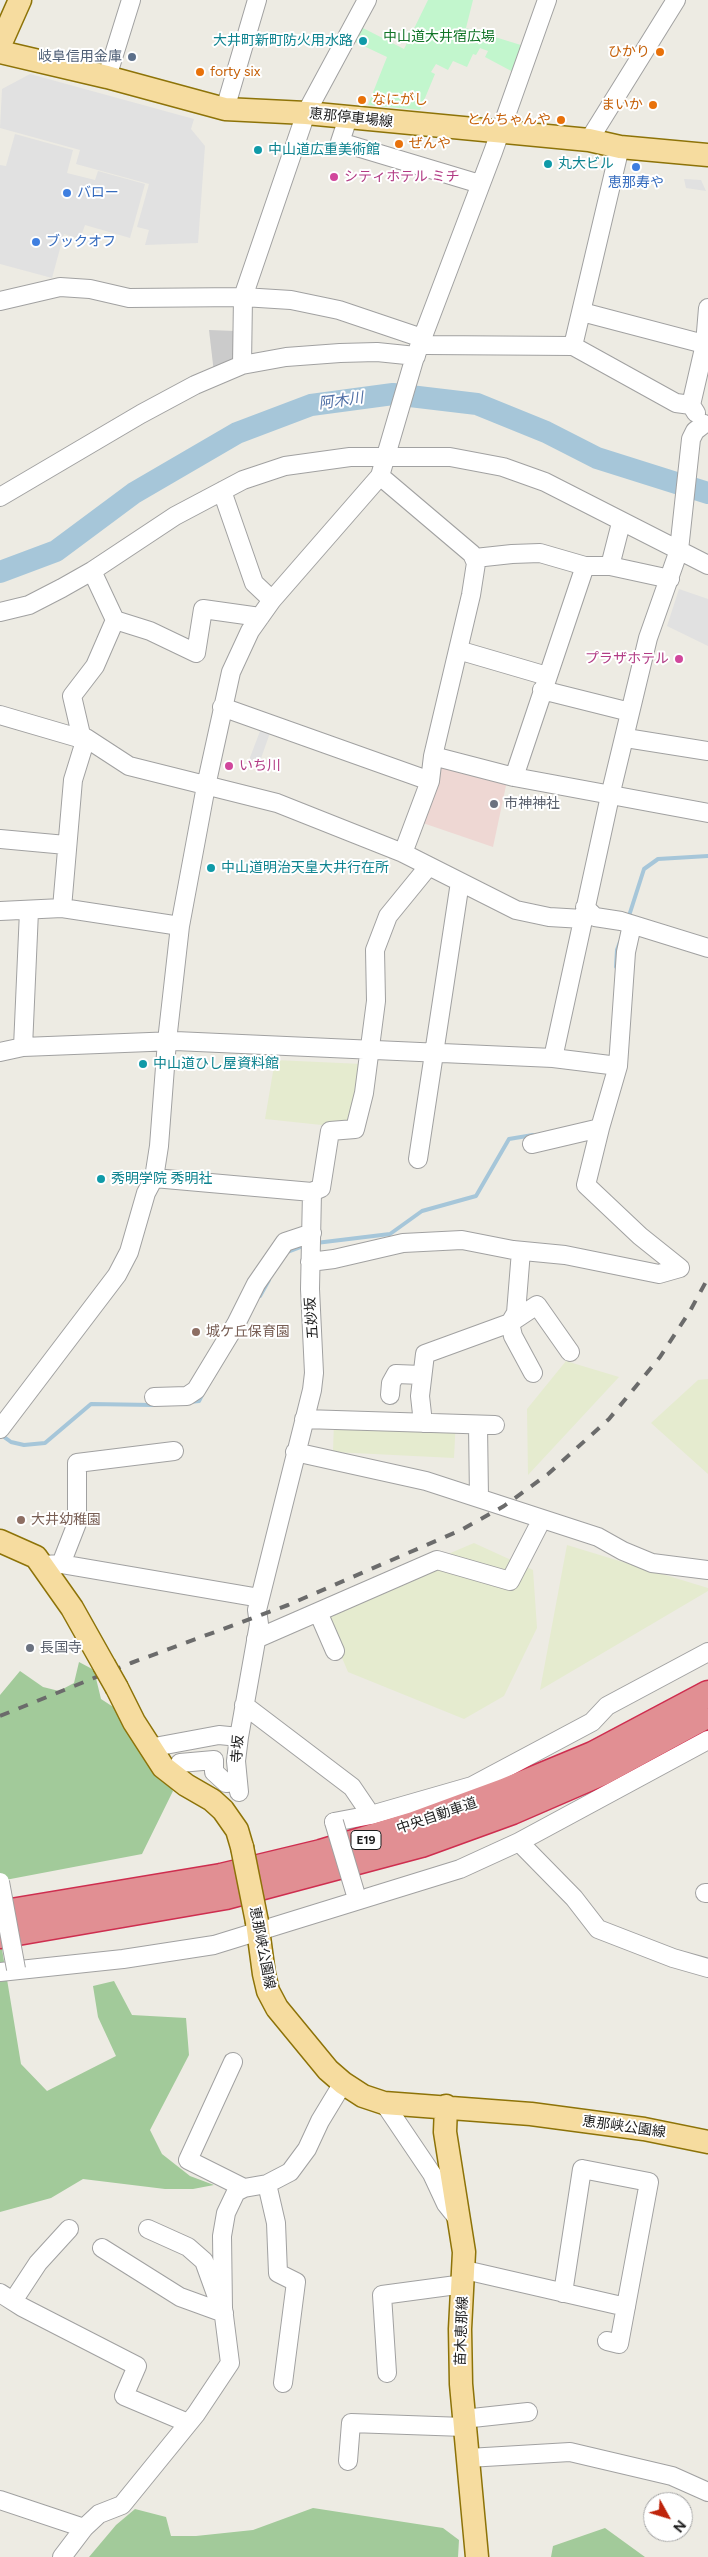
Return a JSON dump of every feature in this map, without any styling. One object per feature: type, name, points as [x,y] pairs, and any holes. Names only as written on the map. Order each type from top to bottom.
[{"type":"highway","name":"中央自動車道","points":[[0,1914],[221,1877],[321,1853],[414,1826],[504,1792],[593,1755],[708,1694]]},
{"type":"highway","name":"中央自動車道","points":[[0,1935],[226,1896],[421,1844],[512,1811],[602,1772],[708,1715]]},
{"type":"main road","points":[[0,45],[20,0]]},
{"type":"main road","name":"恵那停車場線","points":[[0,52],[107,76],[225,108],[589,140],[620,147],[708,155]]},
{"type":"main road","name":"恵那峡公園線","points":[[0,1541],[51,1565],[72,1608],[149,1748],[170,1774],[212,1800],[223,1810],[237,1830],[258,1926],[268,1991],[277,2008],[316,2056],[343,2083],[363,2096],[384,2103],[446,2106],[531,2114],[644,2129],[708,2142]]},
{"type":"main road","name":"苗木恵那線","points":[[446,2106],[445,2132],[464,2252],[460,2329],[464,2423],[477,2557]]},
{"type":"street","points":[[107,76],[130,0]]},
{"type":"street","points":[[225,108],[257,0]]},
{"type":"street","points":[[242,365],[243,296],[306,114],[367,0]]},
{"type":"street","points":[[5,1423],[117,1276],[129,1252],[146,1193],[154,1178],[159,1146],[166,1041],[180,926],[222,707],[231,672],[240,648],[272,600],[380,476],[415,358],[499,133],[546,0]]},
{"type":"street","points":[[589,140],[676,0]]},
{"type":"street","points":[[348,118],[340,142],[480,184]]},
{"type":"street","points":[[573,346],[620,147]]},
{"type":"street","points":[[0,301],[60,287],[90,288],[129,298],[243,296],[291,300],[339,310],[422,338],[426,345],[573,346],[676,403],[691,405]]},
{"type":"street","points":[[553,1058],[610,796],[626,738],[630,712],[648,638],[679,550],[690,449],[695,431],[706,427],[691,405],[706,344],[708,308]]},
{"type":"street","points":[[582,312],[706,344]]},
{"type":"street","points":[[0,497],[125,423],[195,385],[242,365],[286,357],[340,353],[377,352],[415,358]]},
{"type":"street","points":[[0,612],[29,605],[92,571],[175,516],[242,480],[285,466],[350,457],[386,458],[414,455],[450,457],[503,467],[545,482],[622,523],[708,565]]},
{"type":"street","points":[[380,476],[475,558],[540,553],[585,566],[610,566],[670,579]]},
{"type":"street","points":[[222,491],[254,583],[272,600]]},
{"type":"street","points":[[610,566],[622,523]]},
{"type":"street","points":[[403,853],[430,781],[433,756],[471,595],[475,558]]},
{"type":"street","points":[[514,777],[544,683],[585,566]]},
{"type":"street","points":[[92,571],[115,620],[150,631],[196,653],[203,609],[260,617]]},
{"type":"street","points":[[62,908],[73,780],[84,739],[72,696],[95,666],[115,620]]},
{"type":"street","points":[[458,650],[544,683],[630,712]]},
{"type":"street","points":[[222,707],[430,781]]},
{"type":"street","points":[[0,715],[84,739],[129,766],[277,802],[403,853],[516,910],[549,917],[584,913],[627,923],[708,948]]},
{"type":"street","points":[[626,738],[708,751]]},
{"type":"street","points":[[433,756],[514,777],[708,813]]},
{"type":"street","points":[[0,839],[66,845]]},
{"type":"street","points":[[154,1178],[312,1192],[321,1188],[330,1131],[355,1130],[364,1093],[368,1050],[376,1001],[375,950],[388,916],[428,867]]},
{"type":"street","points":[[418,1159],[460,882]]},
{"type":"street","points":[[0,912],[62,908],[180,926]]},
{"type":"street","points":[[23,1047],[29,911]]},
{"type":"street","points":[[310,1262],[334,1260],[403,1243],[462,1240],[521,1251],[565,1255],[659,1274],[680,1268],[640,1236],[586,1185],[618,1066],[627,923]]},
{"type":"street","points":[[0,1052],[23,1047],[166,1041],[435,1051],[553,1058],[618,1066]]},
{"type":"street","points":[[532,1144],[600,1128]]},
{"type":"street","name":"五妙坂","points":[[260,1598],[314,1373],[310,1262],[312,1192]]},
{"type":"street","points":[[154,1397],[187,1396],[196,1390],[236,1324],[256,1284],[285,1242],[312,1233]]},
{"type":"street","points":[[521,1251],[516,1313],[510,1323],[513,1336],[532,1373]]},
{"type":"street","points":[[423,1423],[420,1396],[425,1354],[510,1323],[537,1305],[570,1352]]},
{"type":"street","points":[[390,1394],[391,1383],[396,1374],[422,1375]]},
{"type":"street","points":[[304,1420],[486,1425],[479,1498]]},
{"type":"street","points":[[174,1451],[77,1463],[77,1523],[51,1565],[260,1598]]},
{"type":"street","points":[[296,1452],[426,1481],[598,1537],[623,1551],[652,1563],[708,1570]]},
{"type":"street","points":[[256,1639],[437,1560],[510,1580],[542,1519]]},
{"type":"street","name":"寺坂","points":[[180,1763],[214,1760],[214,1772],[226,1783],[238,1787],[238,1737],[256,1639],[260,1598]]},
{"type":"street","points":[[318,1612],[335,1651]]},
{"type":"street","points":[[357,1896],[334,1822],[371,1815],[472,1786],[592,1722],[608,1706],[708,1652]]},
{"type":"street","points":[[244,1705],[352,1787],[371,1815]]},
{"type":"street","points":[[149,1748],[219,1735],[238,1737]]},
{"type":"street","points":[[0,1882],[8,1971],[123,1959],[214,1944],[258,1926],[357,1896],[460,1869],[518,1842],[708,1740]]},
{"type":"street","points":[[518,1842],[574,1898],[598,1929],[673,1958],[708,1968]]},
{"type":"street","points":[[232,2062],[188,2160],[244,2188]]},
{"type":"street","points":[[62,2557],[84,2528],[99,2514],[122,2505],[188,2424],[230,2363],[224,2313],[222,2236],[226,2213],[236,2192],[244,2188],[267,2184],[290,2172],[307,2149],[320,2121],[343,2083]]},
{"type":"street","points":[[384,2103],[432,2174],[446,2204],[458,2219]]},
{"type":"street","points":[[563,2293],[582,2170],[649,2182],[619,2344],[607,2342]]},
{"type":"street","points":[[267,2184],[276,2223],[278,2273],[296,2282],[284,2383]]},
{"type":"street","points":[[69,2229],[7,2297],[137,2366],[124,2396],[188,2424]]},
{"type":"street","points":[[148,2229],[188,2247],[204,2261],[224,2313]]},
{"type":"street","points":[[102,2248],[180,2296],[224,2313]]},
{"type":"street","points":[[387,2373],[382,2295],[464,2277],[563,2293],[626,2307]]},
{"type":"street","points":[[348,2461],[350,2423],[464,2423],[528,2412]]},
{"type":"street","points":[[468,2458],[570,2452],[672,2476],[708,2492]]},
{"type":"street","points":[[0,2500],[84,2528]]},
{"type":"shaded area","points":[[30,74],[194,119],[191,129],[205,146],[198,243],[145,245],[149,230],[137,227],[149,184],[76,164],[80,150],[0,128],[2,89]]},
{"type":"shaded area","points":[[15,134],[73,150],[67,173],[95,180],[98,171],[145,184],[130,238],[85,225],[80,239],[64,234],[52,278],[0,264],[0,165],[6,166]]},
{"type":"shaded area","points":[[684,179],[701,180],[706,191],[686,188]]},
{"type":"shaded area","points":[[209,330],[236,331],[235,364],[214,373]]},
{"type":"shaded area","points":[[679,589],[708,599],[708,646],[667,626]]},
{"type":"shaded area","points":[[262,726],[271,730],[259,764],[249,760]]},
{"type":"shaded area","points":[[437,762],[507,781],[493,847],[417,821]]},
{"type":"green space","name":"中山道大井宿広場","points":[[428,0],[473,0],[466,28],[524,46],[515,73],[485,57],[488,51],[480,48],[476,55],[473,54],[467,67],[453,61],[448,70],[436,64],[431,72],[435,74],[420,110],[368,105],[387,57],[351,40],[359,26],[404,49]]},
{"type":"green space","points":[[275,1060],[362,1064],[350,1128],[265,1119]]},
{"type":"green space","points":[[566,1361],[619,1377],[528,1475],[527,1409]]},
{"type":"green space","points":[[708,1379],[708,1474],[651,1423],[698,1380]]},
{"type":"green space","points":[[456,1418],[454,1458],[333,1452],[334,1420]]},
{"type":"green space","points":[[474,1543],[533,1570],[537,1628],[504,1696],[464,1719],[348,1672],[321,1608]]},
{"type":"green space","points":[[567,1545],[708,1588],[708,1591],[540,1690]]},
{"type":"green space","points":[[79,1662],[94,1670],[101,1699],[124,1714],[173,1791],[142,1854],[0,1881],[0,1695],[20,1671],[43,1687],[59,1691],[74,1683]]},
{"type":"green space","points":[[0,1937],[21,2064],[47,2091],[116,2056],[98,2017],[93,1986],[114,1981],[132,2015],[186,2018],[189,2055],[150,2130],[162,2154],[190,2176],[214,2185],[193,2189],[165,2189],[83,2179],[51,2198],[0,2212]]},
{"type":"green space","points":[[313,2508],[443,2528],[459,2540],[458,2557],[89,2557],[116,2525],[135,2509],[166,2517],[171,2536],[196,2536],[253,2530]]},
{"type":"green space","points":[[605,2528],[645,2557],[551,2557],[553,2546]]},
{"type":"waterway","name":"阿木川","points":[[0,572],[56,551],[134,493],[237,433],[311,405],[393,394],[477,404],[546,432],[597,458],[708,493]]},
{"type":"waterway","points":[[628,919],[644,869],[658,859],[708,856]]},
{"type":"waterway","points":[[616,967],[617,950],[620,942]]},
{"type":"waterway","points":[[316,1243],[390,1234],[422,1211],[476,1196],[509,1139],[533,1135]]},
{"type":"waterway","points":[[285,1253],[306,1245]]},
{"type":"waterway","points":[[260,1296],[269,1280]]},
{"type":"waterway","points":[[190,1402],[199,1401],[202,1395]]},
{"type":"waterway","points":[[0,1434],[11,1442],[24,1445],[45,1443],[91,1404],[153,1405]]},
{"type":"railway","points":[[0,1716],[131,1663],[288,1605],[461,1530],[504,1506],[548,1474],[609,1419],[660,1357],[690,1311],[708,1278]]},
{"type":"place","name":"大井町新町防火用水路","points":[[363,41]]},
{"type":"place","name":"ひかり","points":[[660,52]]},
{"type":"place","name":"岐阜信用金庫","points":[[132,57]]},
{"type":"place","name":"forty six","points":[[200,72]]},
{"type":"place","name":"なにがし","points":[[362,100]]},
{"type":"place","name":"まいか","points":[[653,105]]},
{"type":"place","name":"とんちゃんや","points":[[561,120]]},
{"type":"place","name":"ぜんや","points":[[399,144]]},
{"type":"place","name":"中山道広重美術館","points":[[258,150]]},
{"type":"place","name":"丸大ビル","points":[[548,164]]},
{"type":"place","name":"恵那寿や","points":[[636,167]]},
{"type":"place","name":"シティホテル ミチ","points":[[334,177]]},
{"type":"place","name":"バロー","points":[[67,193]]},
{"type":"place","name":"ブックオフ","points":[[36,242]]},
{"type":"place","name":"プラザホテル","points":[[679,659]]},
{"type":"place","name":"いち川","points":[[229,766]]},
{"type":"place","name":"市神神社","points":[[494,804]]},
{"type":"place","name":"中山道明治天皇大井行在所","points":[[211,868]]},
{"type":"place","name":"中山道ひし屋資料館","points":[[143,1064]]},
{"type":"place","name":"秀明学院 秀明社","points":[[101,1179]]},
{"type":"place","name":"城ケ丘保育園","points":[[196,1332]]},
{"type":"place","name":"大井幼稚園","points":[[21,1520]]},
{"type":"place","name":"長国寺","points":[[30,1648]]}]
